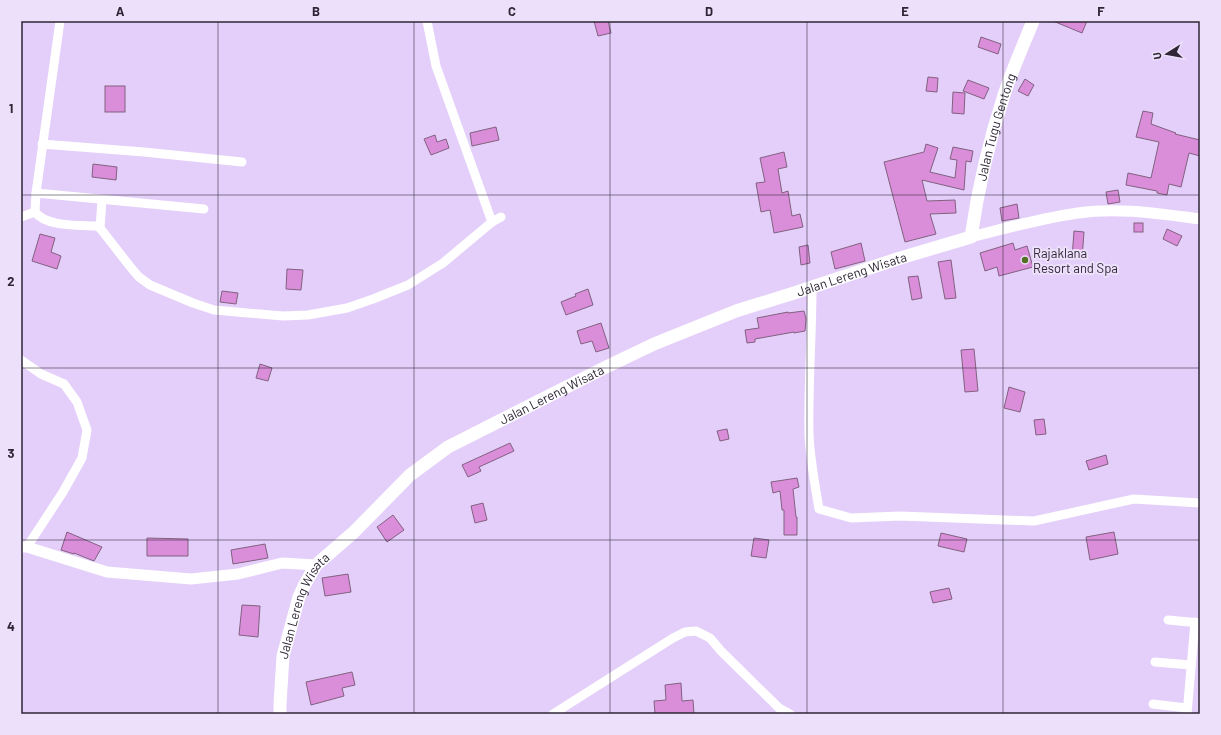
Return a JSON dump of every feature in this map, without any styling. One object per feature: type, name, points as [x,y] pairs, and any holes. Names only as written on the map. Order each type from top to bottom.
[{"type":"main road","name":"Jalan Tugu Gentong","points":[[971,237],[986,158],[1004,95],[1033,21]]},
{"type":"main road","name":"Jalan Lereng Wisata","points":[[280,714],[283,656],[299,597],[316,565],[354,532],[410,475],[448,447],[654,344],[736,311],[812,288],[897,259],[971,237]]},
{"type":"street","points":[[60,21],[42,144],[35,212],[39,217],[49,222],[96,226],[100,228],[139,277],[150,285],[214,310],[283,316],[308,315],[347,308],[408,285],[443,263],[492,222],[501,217]]},
{"type":"street","points":[[426,21],[436,66],[492,222]]},
{"type":"street","points":[[42,144],[242,162]]},
{"type":"street","points":[[36,193],[204,209]]},
{"type":"street","points":[[100,228],[102,200]]},
{"type":"street","points":[[971,237],[1079,213],[1107,211],[1143,212],[1200,219]]},
{"type":"street","points":[[21,217],[35,212]]},
{"type":"street","points":[[812,288],[810,435],[814,480],[819,509],[851,518],[900,516],[1034,521],[1134,499],[1200,502]]},
{"type":"street","points":[[21,360],[41,374],[64,384],[77,402],[87,430],[82,458],[62,492],[24,547],[107,572],[191,579],[238,574],[282,563],[316,565]]},
{"type":"street","points":[[1153,704],[1187,711],[1197,622],[1168,620]]},
{"type":"street","points":[[553,714],[673,638],[685,632],[696,631],[710,638],[721,651],[779,708],[790,714]]},
{"type":"street","points":[[1155,662],[1191,665]]},
{"type":"building","points":[[594,21],[608,21],[611,33],[598,36]]},
{"type":"building","points":[[1053,21],[1087,21],[1082,33]]},
{"type":"building","points":[[981,37],[1001,44],[998,54],[978,47]]},
{"type":"building","points":[[928,77],[938,78],[937,92],[926,91]]},
{"type":"building","points":[[1025,79],[1034,85],[1028,96],[1018,91]]},
{"type":"building","points":[[968,80],[989,88],[984,99],[963,91]]},
{"type":"building","points":[[105,86],[125,86],[125,112],[105,112]]},
{"type":"building","points":[[953,92],[965,93],[964,114],[952,113]]},
{"type":"building","points":[[1143,111],[1153,113],[1151,124],[1176,133],[1175,134],[1200,140],[1200,156],[1189,153],[1181,187],[1169,184],[1167,195],[1157,193],[1157,191],[1126,185],[1128,173],[1151,178],[1159,142],[1136,137]]},
{"type":"building","points":[[496,127],[499,140],[472,146],[470,133]]},
{"type":"building","points":[[435,135],[437,142],[446,139],[449,148],[431,155],[424,139]]},
{"type":"building","points":[[926,144],[938,148],[930,172],[955,178],[957,160],[950,159],[953,147],[973,151],[971,162],[966,161],[964,190],[922,180],[927,201],[955,200],[956,213],[930,214],[936,234],[905,242],[884,162],[924,152]]},
{"type":"building","points":[[784,152],[787,167],[778,169],[782,193],[788,191],[792,216],[800,214],[803,227],[774,233],[770,210],[761,212],[756,183],[765,182],[760,158]]},
{"type":"building","points":[[93,164],[117,167],[116,180],[92,177]]},
{"type":"building","points":[[1118,190],[1120,202],[1108,204],[1106,192]]},
{"type":"building","points":[[1017,204],[1019,218],[1002,221],[1000,208]]},
{"type":"building","points":[[1134,223],[1143,223],[1143,232],[1134,232]]},
{"type":"building","points":[[1167,229],[1182,236],[1177,246],[1163,239]]},
{"type":"building","points":[[1074,231],[1084,232],[1082,259],[1072,258]]},
{"type":"building","points":[[40,234],[55,238],[51,252],[61,256],[57,269],[32,261]]},
{"type":"building","points":[[861,243],[865,261],[835,269],[831,252]]},
{"type":"building","points":[[1013,243],[1015,250],[1027,246],[1033,267],[999,276],[997,267],[985,271],[980,253]]},
{"type":"building","points":[[808,245],[810,263],[801,265],[799,247]]},
{"type":"building","points":[[951,260],[956,298],[945,299],[938,262]]},
{"type":"building","points":[[287,269],[303,270],[301,290],[286,289]]},
{"type":"building","points":[[918,276],[922,298],[912,300],[908,277]]},
{"type":"building","points":[[588,289],[593,305],[566,315],[561,302]]},
{"type":"building","points":[[222,291],[238,293],[236,304],[220,302]]},
{"type":"building","points":[[804,311],[806,319],[805,331],[755,339],[755,342],[747,343],[745,330],[759,328],[757,318],[788,312]]},
{"type":"building","points":[[601,323],[609,348],[596,352],[592,341],[581,344],[577,331]]},
{"type":"building","points":[[974,349],[978,391],[965,392],[961,350]]},
{"type":"building","points":[[260,364],[272,368],[268,381],[256,378]]},
{"type":"building","points":[[1009,387],[1025,392],[1020,412],[1004,408]]},
{"type":"building","points":[[1044,419],[1046,434],[1036,435],[1034,420]]},
{"type":"building","points":[[727,429],[729,439],[720,441],[717,431]]},
{"type":"building","points":[[510,443],[514,451],[479,467],[481,471],[468,477],[462,465]]},
{"type":"building","points":[[1106,455],[1108,464],[1089,470],[1086,461]]},
{"type":"building","points":[[797,478],[799,487],[793,489],[797,517],[797,535],[784,535],[784,510],[782,510],[780,491],[773,493],[771,482]]},
{"type":"building","points":[[483,503],[487,520],[475,523],[471,506]]},
{"type":"building","points":[[393,515],[404,530],[387,542],[377,527]]},
{"type":"building","points":[[67,532],[102,547],[94,561],[74,553],[61,550]]},
{"type":"building","points":[[1114,532],[1118,554],[1090,560],[1086,537]]},
{"type":"building","points":[[941,533],[967,539],[964,552],[938,546]]},
{"type":"building","points":[[147,538],[188,539],[188,556],[147,556]]},
{"type":"building","points":[[754,538],[769,540],[766,558],[751,556]]},
{"type":"building","points":[[265,544],[268,558],[233,564],[231,550]]},
{"type":"building","points":[[348,574],[351,592],[325,596],[322,578]]},
{"type":"building","points":[[949,588],[952,599],[933,603],[930,592]]},
{"type":"building","points":[[242,605],[260,606],[258,637],[239,635]]},
{"type":"building","points":[[352,672],[355,685],[342,688],[344,696],[311,705],[306,682]]},
{"type":"building","points":[[681,683],[682,701],[693,700],[694,714],[655,714],[654,701],[666,700],[665,685]]},
{"type":"place","name":"Rajaklana Resort and Spa","points":[[1025,260]]}]
